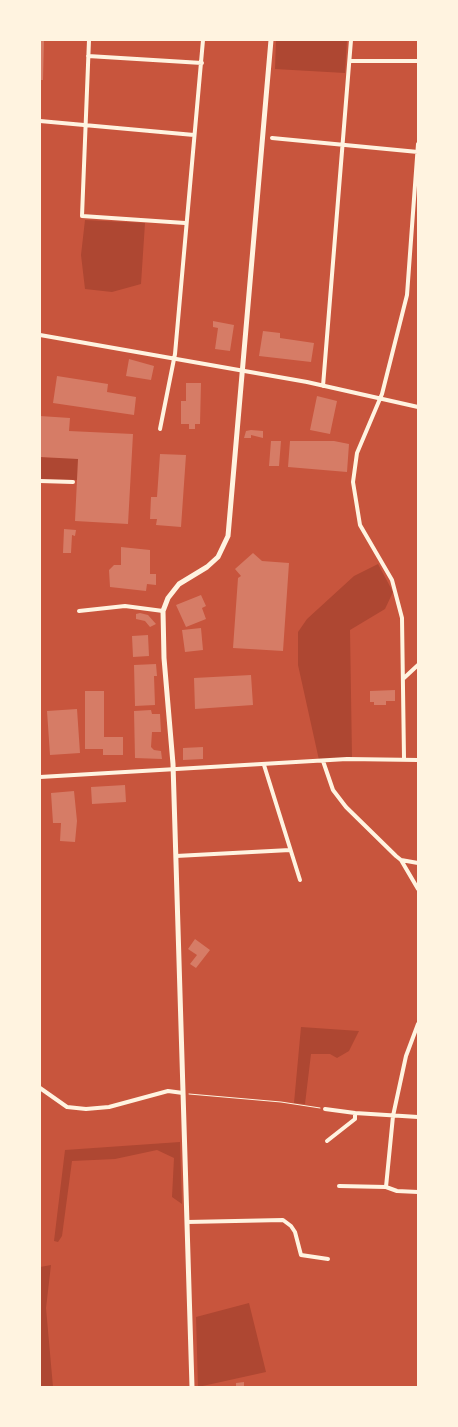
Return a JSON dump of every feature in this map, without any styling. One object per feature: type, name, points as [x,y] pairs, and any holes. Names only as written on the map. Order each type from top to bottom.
[{"type":"street","points":[[88,40],[82,216],[186,223]]},
{"type":"street","points":[[160,428],[174,359],[203,40]]},
{"type":"street","points":[[192,1387],[173,770],[164,658],[163,611],[168,598],[179,584],[207,567],[218,557],[228,536],[271,40]]},
{"type":"street","points":[[324,386],[351,40]]},
{"type":"street","points":[[88,56],[202,63]]},
{"type":"street","points":[[350,61],[418,61]]},
{"type":"street","points":[[40,121],[194,135]]},
{"type":"street","points":[[272,138],[418,152]]},
{"type":"street","points":[[404,758],[402,618],[392,580],[360,525],[353,482],[357,453],[380,398],[392,359],[407,295],[418,144]]},
{"type":"street","points":[[40,335],[324,386],[418,408]]},
{"type":"street","points":[[40,481],[73,482]]},
{"type":"street","points":[[79,611],[125,606],[163,611]]},
{"type":"street","points":[[404,678],[418,665]]},
{"type":"street","points":[[40,777],[323,761],[404,758],[418,760]]},
{"type":"street","points":[[323,761],[338,798],[401,860],[418,889]]},
{"type":"street","points":[[264,765],[300,880]]},
{"type":"street","points":[[176,856],[290,850]]},
{"type":"street","points":[[401,860],[418,863]]},
{"type":"street","points":[[386,1187],[393,1116],[406,1056],[418,1024]]},
{"type":"street","points":[[40,1088],[67,1107],[86,1110],[109,1107],[168,1091],[183,1093]]},
{"type":"street","points":[[325,1109],[418,1117]]},
{"type":"street","points":[[327,1141],[355,1118],[355,1113]]},
{"type":"street","points":[[339,1186],[386,1187],[397,1191],[418,1192]]},
{"type":"street","points":[[187,1222],[283,1220],[295,1232],[301,1255],[328,1259]]},
{"type":"path","points":[[183,1093],[281,1102],[325,1109]]},
{"type":"shaded area","points":[[276,40],[347,40],[345,73],[275,69]]},
{"type":"shaded area","points":[[85,220],[145,223],[141,284],[112,292],[85,289],[81,255]]},
{"type":"shaded area","points":[[40,457],[79,458],[78,480],[40,479]]},
{"type":"shaded area","points":[[378,564],[393,592],[385,609],[350,630],[352,758],[319,760],[298,665],[298,632],[307,619],[354,576]]},
{"type":"shaded area","points":[[301,1027],[359,1031],[349,1051],[337,1058],[330,1054],[311,1054],[305,1104],[294,1103]]},
{"type":"shaded area","points":[[180,1142],[182,1204],[172,1197],[174,1158],[157,1150],[115,1159],[72,1161],[62,1236],[58,1242],[54,1241],[65,1150]]},
{"type":"shaded area","points":[[51,1265],[46,1308],[53,1387],[40,1387],[40,1267]]},
{"type":"shaded area","points":[[249,1303],[266,1372],[198,1387],[196,1317]]},
{"type":"building","points":[[40,40],[44,40],[43,80],[40,80]]},
{"type":"building","points":[[213,321],[234,325],[230,351],[215,349],[218,328],[213,327]]},
{"type":"building","points":[[263,331],[280,333],[280,338],[314,343],[311,362],[259,356]]},
{"type":"building","points":[[129,359],[154,366],[151,380],[126,376]]},
{"type":"building","points":[[57,376],[108,384],[107,392],[136,397],[134,415],[53,403]]},
{"type":"building","points":[[186,383],[201,383],[200,424],[195,424],[195,429],[189,429],[189,424],[181,424],[181,401],[186,401]]},
{"type":"building","points":[[317,396],[337,401],[330,434],[310,430]]},
{"type":"building","points":[[40,416],[70,418],[69,431],[133,434],[128,524],[75,521],[78,459],[40,457]]},
{"type":"building","points":[[246,431],[263,431],[263,438],[251,435],[251,438],[244,438]]},
{"type":"building","points":[[271,441],[281,441],[279,466],[269,466]]},
{"type":"building","points":[[290,441],[334,441],[349,444],[347,472],[288,467]]},
{"type":"building","points":[[160,454],[186,455],[181,527],[156,525],[157,519],[150,519],[151,497],[157,497]]},
{"type":"building","points":[[64,529],[76,530],[75,536],[72,535],[71,553],[63,553]]},
{"type":"building","points":[[121,547],[150,550],[150,574],[156,574],[156,585],[147,584],[146,591],[110,587],[109,570],[114,565],[121,565]]},
{"type":"building","points":[[253,553],[262,561],[289,563],[283,651],[233,648],[238,578],[241,576],[235,569]]},
{"type":"building","points":[[201,595],[206,606],[202,608],[206,619],[186,627],[176,605]]},
{"type":"building","points":[[136,614],[148,615],[156,624],[150,627],[145,621],[136,619]]},
{"type":"building","points":[[201,628],[203,650],[185,652],[182,630]]},
{"type":"building","points":[[148,635],[149,656],[133,657],[132,636]]},
{"type":"building","points":[[156,664],[157,676],[154,676],[155,705],[135,706],[134,665]]},
{"type":"building","points":[[251,675],[253,705],[195,709],[194,678]]},
{"type":"building","points":[[395,690],[395,701],[386,701],[386,705],[374,705],[374,702],[370,702],[370,691]]},
{"type":"building","points":[[85,691],[104,691],[104,737],[123,737],[123,755],[103,755],[103,749],[85,749]]},
{"type":"building","points":[[77,709],[80,753],[50,755],[47,711]]},
{"type":"building","points":[[151,710],[152,714],[160,714],[161,732],[152,732],[151,747],[154,750],[161,751],[162,759],[135,758],[134,711]]},
{"type":"building","points":[[203,747],[203,759],[183,760],[183,748]]},
{"type":"building","points":[[125,785],[126,802],[92,804],[91,787]]},
{"type":"building","points":[[74,791],[77,821],[75,842],[60,841],[61,823],[53,823],[51,793]]},
{"type":"building","points":[[195,939],[210,950],[196,968],[190,964],[197,955],[188,949]]},
{"type":"building","points":[[244,1382],[244,1387],[236,1387],[236,1383]]}]
